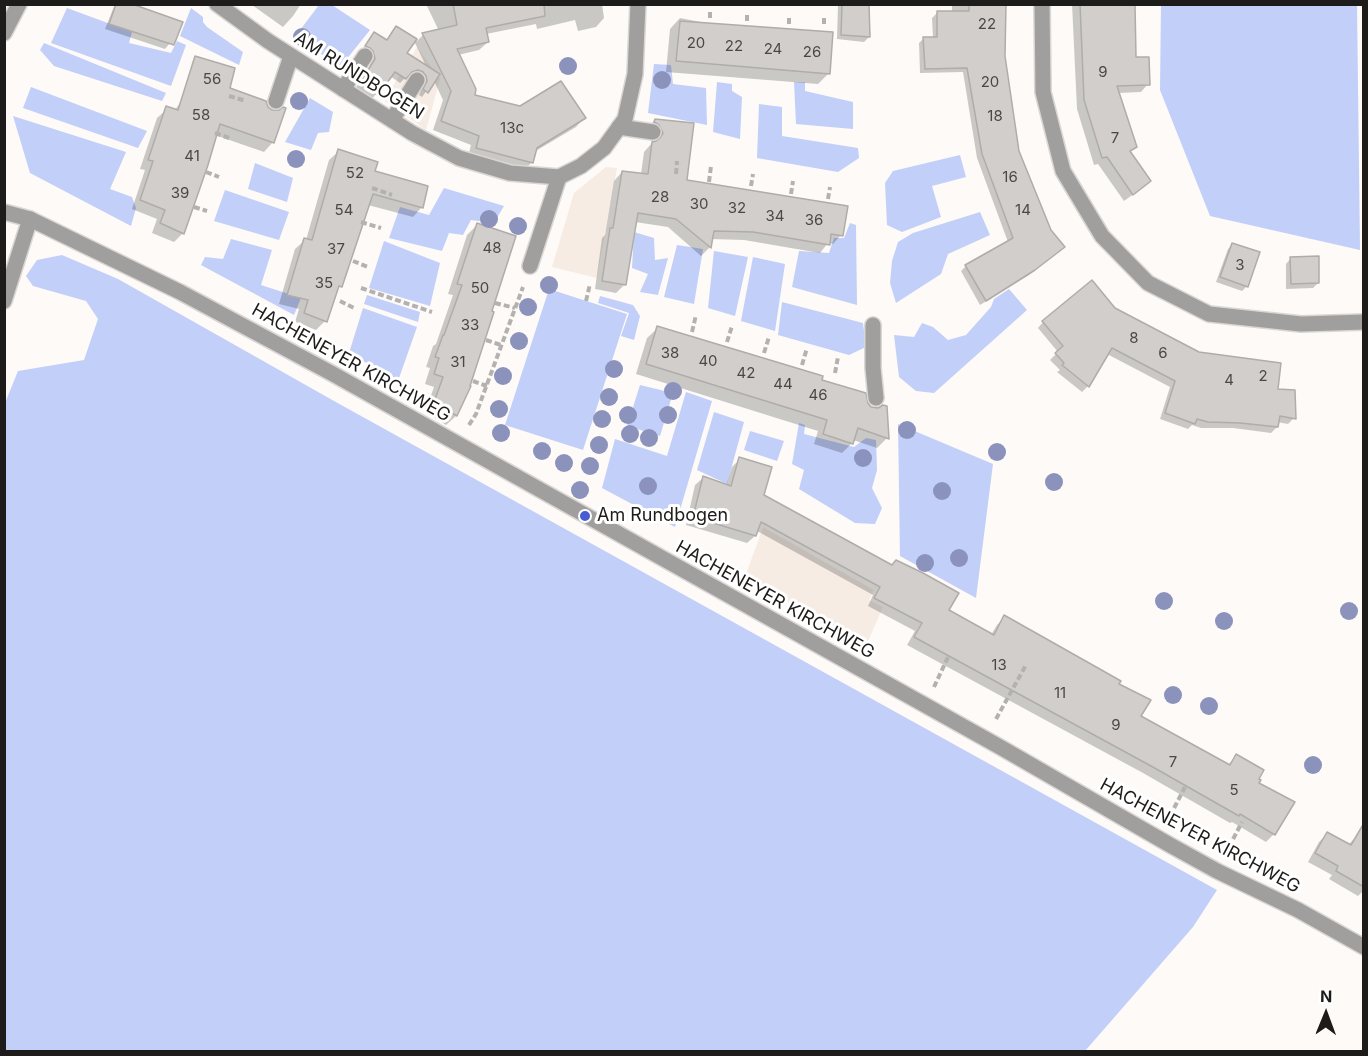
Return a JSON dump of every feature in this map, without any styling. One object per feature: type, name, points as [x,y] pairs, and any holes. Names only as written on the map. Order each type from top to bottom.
[{"type":"street","points":[[4,33],[19,4]]},
{"type":"street","name":"AM RUNDBOGEN","points":[[217,4],[267,41],[412,133],[459,158],[510,173],[558,177]]},
{"type":"street","points":[[530,266],[558,177],[581,166],[604,148],[625,119],[635,74],[638,4]]},
{"type":"street","points":[[1042,4],[1043,92],[1063,171],[1102,236],[1148,283],[1209,314],[1301,324],[1364,322]]},
{"type":"street","points":[[276,101],[291,56]]},
{"type":"street","points":[[343,89],[365,56]]},
{"type":"street","points":[[392,120],[417,80]]},
{"type":"street","points":[[619,127],[653,132]]},
{"type":"street","name":"HACHENEYER KIRCHWEG","points":[[4,212],[30,219],[180,292],[333,374],[1000,747],[1170,846],[1298,910],[1364,947]]},
{"type":"street","points":[[4,301],[30,219]]},
{"type":"street","points":[[873,325],[876,398]]},
{"type":"path","points":[[710,11],[710,18]]},
{"type":"path","points":[[747,13],[747,21]]},
{"type":"path","points":[[789,16],[789,24]]},
{"type":"path","points":[[824,18],[824,26]]},
{"type":"path","points":[[229,96],[246,101]]},
{"type":"path","points":[[215,133],[232,139]]},
{"type":"path","points":[[676,174],[677,161]]},
{"type":"path","points":[[709,182],[711,166]]},
{"type":"path","points":[[206,172],[219,177]]},
{"type":"path","points":[[751,186],[753,174]]},
{"type":"path","points":[[791,194],[793,181]]},
{"type":"path","points":[[828,199],[830,187]]},
{"type":"path","points":[[372,188],[392,195]]},
{"type":"path","points":[[194,207],[207,211]]},
{"type":"path","points":[[361,222],[381,228]]},
{"type":"path","points":[[353,261],[368,267]]},
{"type":"path","points":[[468,426],[476,414],[487,386],[530,266]]},
{"type":"path","points":[[586,301],[590,284]]},
{"type":"path","points":[[361,288],[432,312]]},
{"type":"path","points":[[340,301],[354,308]]},
{"type":"path","points":[[495,303],[515,308]]},
{"type":"path","points":[[692,332],[696,315]]},
{"type":"path","points":[[727,342],[732,326]]},
{"type":"path","points":[[764,353],[769,337]]},
{"type":"path","points":[[486,340],[501,345]]},
{"type":"path","points":[[802,365],[807,348]]},
{"type":"path","points":[[834,373],[838,357]]},
{"type":"path","points":[[473,381],[487,386]]},
{"type":"path","points":[[933,688],[949,655]]},
{"type":"path","points":[[995,722],[1026,664]]},
{"type":"path","points":[[1170,816],[1185,787]]},
{"type":"path","points":[[1229,847],[1242,822]]},
{"type":"shaded area","points":[[319,5],[332,5],[370,30],[341,66],[294,38]]},
{"type":"shaded area","points":[[1161,5],[1357,5],[1360,250],[1210,216],[1160,90]]},
{"type":"shaded area","points":[[67,8],[132,32],[129,43],[171,53],[177,41],[186,45],[171,86],[51,43]]},
{"type":"shaded area","points":[[191,8],[203,17],[203,22],[207,27],[243,52],[239,65],[180,36]]},
{"type":"shaded area","points":[[44,43],[166,93],[162,101],[54,66],[40,50]]},
{"type":"shaded area","points":[[417,47],[440,79],[426,130],[384,100]]},
{"type":"shaded area","points":[[654,64],[671,65],[673,84],[706,88],[707,125],[648,113]]},
{"type":"shaded area","points":[[717,82],[732,84],[732,91],[742,97],[740,139],[713,132]]},
{"type":"shaded area","points":[[794,82],[805,82],[805,91],[853,102],[853,129],[796,124]]},
{"type":"shaded area","points":[[31,87],[147,131],[138,148],[23,108]]},
{"type":"shaded area","points":[[310,98],[333,112],[329,132],[318,133],[311,150],[285,142]]},
{"type":"shaded area","points":[[759,104],[782,107],[782,136],[858,148],[859,158],[838,172],[757,158]]},
{"type":"shaded area","points":[[13,116],[126,152],[110,189],[132,197],[136,208],[131,226],[30,173]]},
{"type":"shaded area","points":[[960,155],[966,177],[932,186],[941,217],[902,232],[887,225],[885,183],[893,171]]},
{"type":"shaded area","points":[[255,163],[293,178],[287,202],[248,189]]},
{"type":"shaded area","points":[[606,167],[617,168],[597,278],[552,267],[574,193]]},
{"type":"shaded area","points":[[444,188],[504,206],[494,223],[471,220],[463,235],[449,233],[442,251],[389,238],[400,207],[429,215]]},
{"type":"shaded area","points":[[225,190],[289,212],[279,240],[214,221]]},
{"type":"shaded area","points":[[980,212],[990,235],[948,254],[941,274],[896,303],[890,283],[892,261],[898,242],[913,233]]},
{"type":"shaded area","points":[[850,223],[856,225],[857,305],[792,287],[799,251],[829,253],[834,238],[844,238]]},
{"type":"shaded area","points":[[634,232],[654,238],[655,260],[668,258],[658,295],[640,292],[648,274],[632,268]]},
{"type":"shaded area","points":[[231,239],[272,250],[261,285],[301,298],[294,315],[201,265],[205,257],[223,259]]},
{"type":"shaded area","points":[[384,241],[440,263],[430,306],[369,288]]},
{"type":"shaded area","points":[[677,245],[703,249],[694,304],[664,297]]},
{"type":"shaded area","points":[[714,251],[748,257],[735,316],[708,308]]},
{"type":"shaded area","points":[[62,255],[118,279],[1217,890],[1193,927],[1085,1051],[5,1051],[5,403],[18,371],[84,360],[98,319],[86,301],[33,286],[26,276],[37,260]]},
{"type":"shaded area","points":[[753,257],[785,264],[775,331],[741,321]]},
{"type":"shaded area","points":[[549,289],[627,314],[583,450],[505,425]]},
{"type":"shaded area","points":[[1009,289],[1027,310],[934,393],[916,391],[899,377],[894,335],[914,337],[922,323],[933,327],[948,340],[966,335],[991,307],[994,299]]},
{"type":"shaded area","points":[[367,295],[420,312],[418,322],[364,304]]},
{"type":"shaded area","points":[[600,296],[633,305],[640,316],[634,340],[621,336],[629,313],[598,303]]},
{"type":"shaded area","points":[[782,302],[863,323],[866,347],[849,355],[778,335]]},
{"type":"shaded area","points":[[363,308],[417,327],[398,381],[349,353]]},
{"type":"shaded area","points":[[640,385],[673,393],[660,436],[627,426]]},
{"type":"shaded area","points":[[686,392],[712,401],[675,527],[602,488],[615,439],[667,456]]},
{"type":"shaded area","points":[[714,412],[744,422],[727,484],[697,470]]},
{"type":"shaded area","points":[[799,423],[805,425],[804,434],[854,447],[866,438],[876,440],[877,470],[872,488],[882,508],[875,524],[855,523],[799,489],[804,470],[792,464]]},
{"type":"shaded area","points":[[898,424],[993,464],[976,598],[900,556]]},
{"type":"shaded area","points":[[750,431],[784,441],[777,461],[744,450]]},
{"type":"shaded area","points":[[763,527],[874,590],[869,600],[883,607],[866,646],[745,577]]},
{"type":"building","points":[[116,4],[132,4],[183,22],[174,45],[109,24]]},
{"type":"building","points":[[453,4],[544,4],[545,16],[486,28],[489,42],[457,49],[476,89],[475,95],[520,106],[561,81],[586,118],[537,148],[533,163],[476,148],[479,136],[441,121],[451,91],[422,33],[457,25]]},
{"type":"building","points":[[842,4],[869,4],[870,37],[841,35]]},
{"type":"building","points":[[969,4],[1006,4],[1005,56],[1019,151],[1051,230],[1065,247],[1035,270],[986,301],[965,265],[1013,238],[982,154],[967,68],[925,69],[923,37],[937,37],[937,11],[969,11]]},
{"type":"building","points":[[1080,4],[1135,4],[1136,57],[1149,57],[1150,85],[1117,86],[1137,147],[1130,151],[1151,181],[1133,195],[1107,157],[1102,158],[1084,100]]},
{"type":"building","points":[[680,21],[833,32],[830,74],[676,61]]},
{"type":"building","points":[[396,26],[417,39],[407,53],[440,74],[428,93],[423,89],[427,81],[426,76],[418,70],[412,72],[406,79],[395,72],[378,95],[359,84],[375,59],[373,51],[365,46],[374,32],[387,40]]},
{"type":"building","points":[[195,56],[235,68],[230,88],[266,101],[272,110],[286,108],[274,143],[220,124],[184,234],[160,223],[165,210],[140,200],[153,161],[148,160],[166,106],[178,110]]},
{"type":"building","points":[[655,119],[694,123],[687,180],[848,206],[843,236],[831,234],[830,245],[753,232],[714,231],[711,248],[676,219],[638,213],[626,285],[602,281],[622,171],[648,174],[652,142],[660,138],[663,133],[659,125],[654,122]]},
{"type":"building","points":[[338,149],[378,162],[375,171],[428,186],[423,208],[373,194],[342,287],[339,286],[327,322],[304,313],[308,300],[287,295],[304,238],[312,240]]},
{"type":"building","points":[[477,223],[516,236],[471,386],[457,416],[434,402],[443,377],[434,374],[439,358],[435,357],[462,285],[457,284]]},
{"type":"building","points":[[1232,243],[1260,252],[1248,287],[1220,277]]},
{"type":"building","points":[[1319,256],[1319,283],[1291,284],[1290,257]]},
{"type":"building","points":[[1092,280],[1115,308],[1199,352],[1281,363],[1278,389],[1295,390],[1296,419],[1280,416],[1278,427],[1208,422],[1197,419],[1195,424],[1165,413],[1175,381],[1112,348],[1089,387],[1062,365],[1064,363],[1055,353],[1063,346],[1042,321]]},
{"type":"building","points":[[657,326],[823,376],[822,380],[866,393],[871,407],[887,406],[889,439],[858,428],[853,444],[823,434],[827,420],[646,364]]},
{"type":"building","points":[[739,457],[772,467],[764,495],[892,565],[896,560],[959,593],[949,610],[994,635],[1004,615],[1121,681],[1119,684],[1151,700],[1141,716],[1230,765],[1236,754],[1264,770],[1259,783],[1295,802],[1275,835],[914,637],[922,623],[874,598],[880,587],[761,522],[756,536],[693,517],[703,476],[731,486]]},
{"type":"building","points":[[1364,823],[1364,887],[1336,871],[1338,866],[1315,853],[1327,832],[1351,845]]},
{"type":"place","name":"Am Rundbogen","points":[[585,516]]}]
